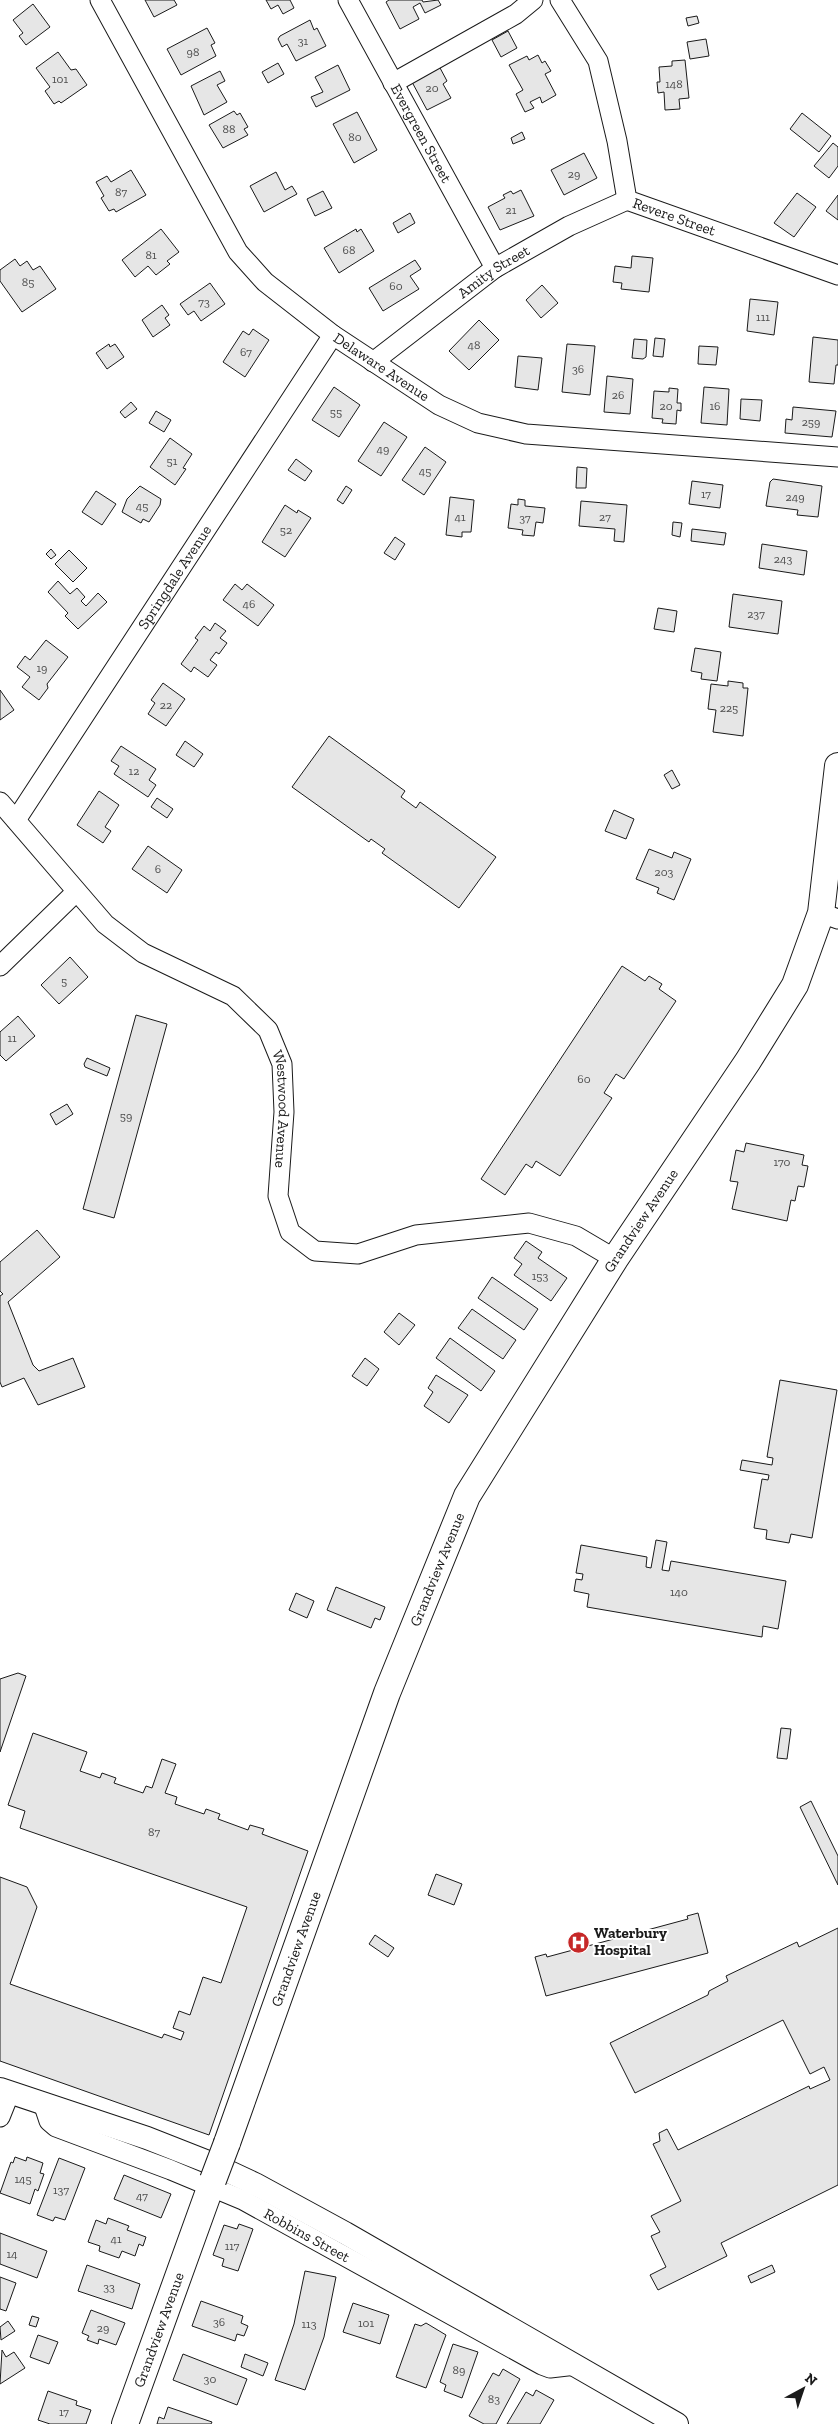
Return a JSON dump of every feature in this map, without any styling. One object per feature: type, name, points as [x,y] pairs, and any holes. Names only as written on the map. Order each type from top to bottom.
[{"type":"main road","name":"Grandview Avenue","points":[[125,2424],[387,1693],[468,1496],[615,1259],[748,1061],[794,985],[830,916],[838,766]]},
{"type":"street","name":"Delaware Avenue","points":[[100,0],[238,252],[266,282],[333,335],[439,405],[478,423],[526,434],[838,457]]},
{"type":"street","name":"Evergreen Street","points":[[348,0],[495,268]]},
{"type":"street","points":[[393,83],[516,14],[533,0]]},
{"type":"street","name":"Revere Street","points":[[560,0],[598,61],[617,141],[627,200],[838,275]]},
{"type":"street","name":"Amity Street","points":[[373,362],[495,268],[569,226],[627,200]]},
{"type":"street","name":"Springdale Avenue","points":[[16,820],[333,335]]},
{"type":"street","name":"Westwood Avenue","points":[[0,802],[105,924],[143,953],[232,996],[268,1030],[282,1064],[284,1112],[278,1196],[290,1232],[315,1251],[358,1254],[416,1235],[529,1223],[576,1236],[615,1259]]},
{"type":"street","points":[[0,966],[76,892]]},
{"type":"street","points":[[0,2117],[5,2090]]},
{"type":"street","name":"Robbins Street","points":[[5,2090],[178,2150],[255,2184],[677,2424]]},
{"type":"street","name":"Robbins Street","points":[[44,2103],[47,2116],[56,2127],[212,2183],[542,2365],[550,2368],[576,2366]]},
{"type":"building","points":[[145,0],[174,0],[177,5],[154,17]]},
{"type":"building","points":[[266,0],[290,0],[294,8],[283,14],[278,5],[271,9]]},
{"type":"building","points":[[389,0],[422,0],[423,2],[438,0],[441,5],[425,13],[420,3],[413,7],[419,19],[400,29],[386,2]]},
{"type":"building","points":[[33,4],[50,27],[26,45],[19,36],[23,33],[13,20]]},
{"type":"building","points":[[697,16],[699,23],[688,26],[686,18]]},
{"type":"building","points":[[310,20],[314,30],[317,28],[326,46],[296,61],[287,44],[282,47],[278,39],[280,36]]},
{"type":"building","points":[[207,28],[215,43],[211,45],[216,56],[181,75],[167,49]]},
{"type":"building","points":[[508,31],[517,48],[501,57],[492,40]]},
{"type":"building","points":[[706,39],[709,56],[690,59],[687,42]]},
{"type":"building","points":[[58,52],[71,70],[76,69],[87,85],[61,103],[59,101],[54,104],[45,91],[50,87],[36,68]]},
{"type":"building","points":[[538,55],[542,63],[545,61],[551,71],[545,74],[556,95],[542,103],[540,97],[530,102],[534,108],[525,112],[516,94],[523,90],[509,65],[527,56],[529,60]]},
{"type":"building","points":[[685,60],[689,98],[679,99],[680,109],[665,110],[664,92],[658,93],[657,82],[660,82],[659,67],[672,66],[672,61]]},
{"type":"building","points":[[278,63],[284,74],[268,83],[262,72]]},
{"type":"building","points":[[338,65],[350,90],[316,107],[311,97],[323,92],[315,77]]},
{"type":"building","points":[[439,66],[447,81],[443,84],[451,98],[427,110],[412,82]]},
{"type":"building","points":[[220,71],[225,81],[217,85],[227,102],[204,115],[191,86]]},
{"type":"building","points":[[234,111],[237,115],[240,113],[248,127],[244,129],[248,135],[223,148],[209,125]]},
{"type":"building","points":[[357,112],[377,150],[354,163],[333,124]]},
{"type":"building","points":[[802,113],[831,136],[819,152],[790,129]]},
{"type":"building","points":[[522,132],[525,139],[513,144],[511,138]]},
{"type":"building","points":[[833,143],[838,147],[838,166],[829,178],[814,166]]},
{"type":"building","points":[[584,153],[597,178],[564,195],[551,170]]},
{"type":"building","points":[[131,170],[146,195],[116,212],[114,209],[109,211],[101,198],[104,196],[96,182],[107,176],[111,182]]},
{"type":"building","points":[[276,172],[285,190],[292,186],[297,194],[264,212],[250,186]]},
{"type":"building","points":[[521,190],[534,216],[500,230],[488,207],[505,198],[503,195],[511,191],[513,194]]},
{"type":"building","points":[[323,191],[332,208],[315,216],[307,199]]},
{"type":"building","points":[[797,193],[816,207],[794,237],[774,223]]},
{"type":"building","points":[[838,195],[838,220],[826,211]]},
{"type":"building","points":[[410,213],[415,223],[398,233],[393,223]]},
{"type":"building","points":[[161,229],[179,252],[167,261],[170,264],[156,275],[148,266],[135,277],[122,260]]},
{"type":"building","points":[[356,229],[357,232],[361,229],[374,251],[339,273],[324,248]]},
{"type":"building","points":[[632,256],[653,258],[649,292],[621,289],[622,283],[613,282],[615,266],[631,268]]},
{"type":"building","points":[[15,259],[20,266],[27,261],[33,270],[40,266],[56,289],[22,312],[0,281],[0,270]]},
{"type":"building","points":[[415,260],[421,269],[410,276],[419,289],[383,311],[369,288]]},
{"type":"building","points":[[210,283],[225,304],[201,321],[194,311],[188,315],[180,304]]},
{"type":"building","points":[[542,285],[558,303],[541,318],[526,300]]},
{"type":"building","points":[[750,299],[778,302],[774,335],[747,331]]},
{"type":"building","points":[[162,305],[169,315],[165,318],[170,325],[153,337],[142,320]]},
{"type":"building","points":[[479,320],[499,340],[469,370],[449,351]]},
{"type":"building","points":[[253,329],[269,340],[245,377],[223,362],[243,331],[249,335]]},
{"type":"building","points":[[813,337],[838,340],[838,365],[836,365],[834,384],[809,382]]},
{"type":"building","points":[[655,338],[665,339],[663,357],[653,356]]},
{"type":"building","points":[[634,339],[647,340],[646,357],[643,359],[632,358]]},
{"type":"building","points":[[109,344],[110,347],[115,344],[124,357],[107,369],[96,353]]},
{"type":"building","points":[[567,344],[595,346],[590,395],[562,392]]},
{"type":"building","points":[[699,346],[718,347],[716,365],[698,364]]},
{"type":"building","points":[[518,356],[542,358],[538,390],[515,387]]},
{"type":"building","points":[[607,376],[633,379],[630,414],[604,412]]},
{"type":"building","points":[[334,387],[360,405],[339,437],[312,420]]},
{"type":"building","points":[[704,387],[729,389],[727,425],[701,423]]},
{"type":"building","points":[[669,388],[678,389],[677,403],[681,403],[681,411],[677,410],[676,424],[662,423],[663,419],[652,418],[654,391],[669,392]]},
{"type":"building","points":[[741,399],[762,400],[760,421],[740,419]]},
{"type":"building","points":[[131,402],[137,409],[125,418],[120,412]]},
{"type":"building","points":[[793,407],[836,411],[832,437],[785,433],[786,419],[792,420]]},
{"type":"building","points":[[156,411],[171,420],[164,432],[149,423]]},
{"type":"building","points":[[384,422],[407,437],[381,476],[358,461]]},
{"type":"building","points":[[170,438],[192,454],[183,468],[186,469],[175,485],[150,467]]},
{"type":"building","points":[[425,447],[446,462],[424,495],[402,480]]},
{"type":"building","points":[[296,459],[312,471],[305,481],[288,470]]},
{"type":"building","points":[[577,467],[587,468],[586,488],[576,488]]},
{"type":"building","points":[[773,479],[822,486],[818,517],[797,515],[798,510],[766,506],[770,482]]},
{"type":"building","points":[[692,481],[723,485],[720,508],[689,504]]},
{"type":"building","points":[[140,486],[161,499],[160,505],[149,522],[143,519],[141,523],[122,512],[127,499]]},
{"type":"building","points":[[346,486],[352,490],[343,504],[337,500]]},
{"type":"building","points":[[96,491],[116,504],[102,525],[82,512]]},
{"type":"building","points":[[450,497],[474,500],[471,532],[462,532],[462,537],[446,535]]},
{"type":"building","points":[[518,499],[525,500],[525,506],[545,508],[543,523],[536,522],[534,536],[522,535],[523,530],[508,528],[511,504],[518,505]]},
{"type":"building","points":[[581,501],[627,505],[624,542],[614,541],[615,529],[579,526]]},
{"type":"building","points":[[285,505],[297,513],[298,510],[311,518],[285,557],[262,542]]},
{"type":"building","points":[[673,522],[682,523],[680,537],[672,535]]},
{"type":"building","points":[[692,529],[726,533],[724,545],[691,541]]},
{"type":"building","points":[[395,537],[405,544],[395,560],[384,553]]},
{"type":"building","points":[[762,544],[807,551],[804,575],[759,568]]},
{"type":"building","points":[[51,549],[56,555],[51,559],[46,554]]},
{"type":"building","points":[[69,550],[87,568],[73,582],[55,564]]},
{"type":"building","points":[[58,581],[70,594],[77,588],[85,597],[81,601],[86,606],[98,593],[107,602],[78,629],[65,616],[68,613],[48,592]]},
{"type":"building","points":[[235,584],[242,590],[247,584],[274,605],[258,626],[223,600]]},
{"type":"building","points":[[733,594],[782,601],[778,634],[729,627]]},
{"type":"building","points":[[658,608],[677,611],[674,632],[654,629]]},
{"type":"building","points":[[215,623],[226,631],[220,638],[227,643],[219,654],[216,652],[210,660],[217,665],[208,677],[194,667],[191,672],[181,664],[198,640],[195,638],[204,626],[210,631]]},
{"type":"building","points":[[46,640],[68,657],[47,684],[48,688],[39,700],[22,687],[30,677],[17,667],[25,656],[30,660]]},
{"type":"building","points":[[695,648],[721,652],[717,681],[701,679],[702,673],[691,671]]},
{"type":"building","points":[[728,681],[743,683],[743,688],[748,688],[743,736],[713,732],[716,710],[708,709],[711,684],[728,686]]},
{"type":"building","points":[[163,683],[185,699],[166,726],[148,714],[155,703],[151,700]]},
{"type":"building","points":[[0,690],[14,710],[0,720]]},
{"type":"building","points":[[329,736],[405,791],[401,797],[416,808],[420,802],[496,857],[459,908],[382,853],[385,849],[371,839],[369,842],[292,787]]},
{"type":"building","points":[[185,741],[203,754],[194,767],[176,755]]},
{"type":"building","points":[[121,746],[156,769],[149,780],[156,785],[148,797],[114,774],[119,766],[111,761]]},
{"type":"building","points":[[672,770],[680,785],[672,789],[664,775]]},
{"type":"building","points":[[99,791],[119,805],[105,827],[111,831],[103,843],[77,825]]},
{"type":"building","points":[[157,798],[173,809],[167,818],[151,807]]},
{"type":"building","points":[[614,810],[634,819],[626,839],[605,831]]},
{"type":"building","points":[[148,846],[182,870],[167,893],[132,869]]},
{"type":"building","points":[[649,849],[672,858],[674,852],[691,859],[674,900],[657,893],[659,888],[636,879]]},
{"type":"building","points":[[70,957],[88,977],[59,1004],[41,985]]},
{"type":"building","points":[[622,966],[645,981],[649,976],[662,984],[659,989],[676,1001],[624,1079],[616,1074],[604,1093],[612,1098],[560,1176],[536,1161],[532,1168],[526,1164],[505,1195],[481,1179]]},
{"type":"building","points":[[136,1015],[167,1024],[114,1218],[83,1209]]},
{"type":"building","points":[[18,1016],[35,1036],[6,1061],[0,1055],[0,1032]]},
{"type":"building","points":[[87,1058],[110,1068],[107,1076],[85,1067],[84,1064]]},
{"type":"building","points":[[67,1104],[73,1114],[56,1125],[50,1114]]},
{"type":"building","points":[[746,1143],[804,1155],[802,1165],[808,1166],[804,1187],[798,1186],[795,1201],[791,1200],[787,1221],[732,1209],[738,1182],[730,1181],[736,1150],[744,1152]]},
{"type":"building","points":[[37,1230],[60,1257],[8,1302],[33,1365],[39,1371],[73,1358],[85,1387],[38,1405],[24,1378],[2,1387],[0,1382],[0,1296],[3,1294],[0,1291],[0,1262]]},
{"type":"building","points":[[526,1241],[542,1252],[538,1258],[567,1278],[551,1301],[514,1275],[522,1264],[514,1258]]},
{"type":"building","points":[[492,1277],[538,1309],[524,1330],[478,1298]]},
{"type":"building","points":[[472,1309],[516,1340],[503,1359],[458,1328]]},
{"type":"building","points":[[399,1313],[415,1325],[399,1345],[384,1332]]},
{"type":"building","points":[[450,1338],[495,1371],[481,1391],[436,1358]]},
{"type":"building","points":[[365,1358],[379,1369],[367,1386],[352,1376]]},
{"type":"building","points":[[436,1375],[468,1395],[449,1423],[424,1406],[433,1392],[428,1388]]},
{"type":"building","points":[[780,1380],[837,1390],[812,1538],[791,1534],[789,1543],[766,1539],[767,1530],[754,1528],[762,1479],[768,1480],[769,1475],[740,1470],[742,1460],[772,1465],[773,1458],[767,1457]]},
{"type":"building","points":[[656,1540],[667,1542],[662,1570],[669,1571],[671,1561],[786,1581],[778,1629],[763,1626],[762,1637],[587,1607],[589,1594],[574,1591],[576,1579],[582,1580],[583,1574],[576,1573],[581,1545],[647,1557],[646,1567],[651,1568]]},
{"type":"building","points":[[336,1587],[385,1607],[380,1620],[375,1618],[371,1628],[327,1610]]},
{"type":"building","points":[[296,1593],[314,1601],[307,1618],[289,1610]]},
{"type":"building","points":[[18,1673],[26,1676],[0,1752],[0,1679]]},
{"type":"building","points":[[781,1728],[791,1729],[787,1759],[777,1758]]},
{"type":"building","points":[[33,1733],[87,1752],[80,1771],[100,1778],[102,1773],[116,1778],[114,1783],[143,1793],[146,1786],[152,1788],[162,1759],[176,1764],[165,1793],[177,1797],[175,1804],[204,1814],[206,1809],[220,1814],[218,1819],[248,1830],[250,1825],[264,1829],[262,1834],[308,1851],[209,2135],[0,2061],[0,1877],[27,1887],[37,1907],[10,1984],[162,2038],[164,2034],[181,2040],[184,2032],[173,2028],[179,2011],[190,2015],[203,1977],[221,1983],[247,1907],[20,1828],[25,1811],[8,1805]]},
{"type":"building","points":[[811,1801],[838,1856],[838,1885],[800,1807]]},
{"type":"building","points":[[436,1874],[462,1884],[454,1905],[428,1895]]},
{"type":"building","points":[[698,1913],[708,1953],[546,1996],[535,1957],[546,1954],[547,1957],[688,1919],[687,1916]]},
{"type":"building","points":[[838,1928],[838,2185],[721,2243],[727,2256],[658,2290],[650,2275],[666,2267],[651,2236],[660,2232],[651,2216],[681,2201],[653,2144],[660,2141],[659,2133],[667,2129],[678,2150],[809,2086],[810,2089],[830,2080],[824,2067],[810,2074],[783,2020],[635,2093],[610,2043],[708,1995],[709,1991],[728,1981],[726,1976],[797,1942],[799,1947]]},
{"type":"building","points":[[375,1935],[394,1948],[388,1957],[369,1944]]},
{"type":"building","points":[[15,2157],[26,2161],[27,2157],[43,2163],[40,2173],[44,2174],[38,2191],[35,2189],[30,2204],[0,2193],[11,2162],[13,2163]]},
{"type":"building","points":[[59,2158],[85,2168],[65,2220],[55,2217],[53,2221],[37,2215]]},
{"type":"building","points":[[124,2175],[171,2194],[161,2218],[114,2199]]},
{"type":"building","points":[[108,2218],[129,2226],[127,2230],[146,2237],[143,2246],[139,2244],[135,2256],[122,2251],[119,2258],[99,2251],[100,2246],[88,2242],[96,2220],[106,2224]]},
{"type":"building","points":[[239,2224],[253,2229],[238,2271],[222,2266],[224,2259],[213,2255],[224,2225],[237,2229]]},
{"type":"building","points":[[0,2233],[47,2251],[37,2278],[0,2264]]},
{"type":"building","points":[[87,2265],[140,2284],[132,2309],[78,2291]]},
{"type":"building","points":[[772,2265],[775,2272],[751,2283],[748,2276]]},
{"type":"building","points":[[305,2271],[336,2277],[324,2337],[305,2390],[275,2380],[294,2324]]},
{"type":"building","points":[[0,2277],[16,2283],[6,2311],[0,2309]]},
{"type":"building","points":[[201,2301],[243,2316],[241,2323],[248,2326],[244,2336],[237,2334],[235,2341],[192,2326]]},
{"type":"building","points":[[353,2303],[389,2315],[380,2344],[343,2332]]},
{"type":"building","points":[[91,2310],[125,2323],[116,2345],[99,2339],[98,2344],[87,2340],[89,2336],[82,2333]]},
{"type":"building","points":[[32,2316],[39,2318],[36,2327],[29,2325]]},
{"type":"building","points":[[8,2321],[15,2331],[1,2340],[0,2327]]},
{"type":"building","points":[[426,2323],[446,2335],[426,2388],[396,2377],[415,2324],[421,2326]]},
{"type":"building","points":[[38,2335],[58,2342],[49,2364],[30,2357]]},
{"type":"building","points":[[453,2344],[478,2352],[462,2398],[444,2391],[446,2385],[440,2382]]},
{"type":"building","points":[[2,2350],[6,2357],[14,2352],[25,2368],[0,2384]]},
{"type":"building","points":[[183,2354],[247,2379],[237,2405],[173,2380]]},
{"type":"building","points":[[245,2354],[268,2363],[263,2376],[241,2367]]},
{"type":"building","points":[[503,2369],[520,2379],[496,2424],[484,2424],[469,2416],[493,2373],[499,2376]]},
{"type":"building","points":[[536,2390],[554,2400],[540,2424],[507,2424],[526,2392],[533,2396]]},
{"type":"building","points":[[48,2391],[77,2401],[76,2405],[91,2410],[86,2424],[50,2424],[38,2420]]},
{"type":"building","points":[[168,2407],[212,2422],[211,2424],[157,2424],[159,2417],[164,2419]]},
{"type":"place","name":"Waterbury Hospital","points":[[578,1942]]}]
